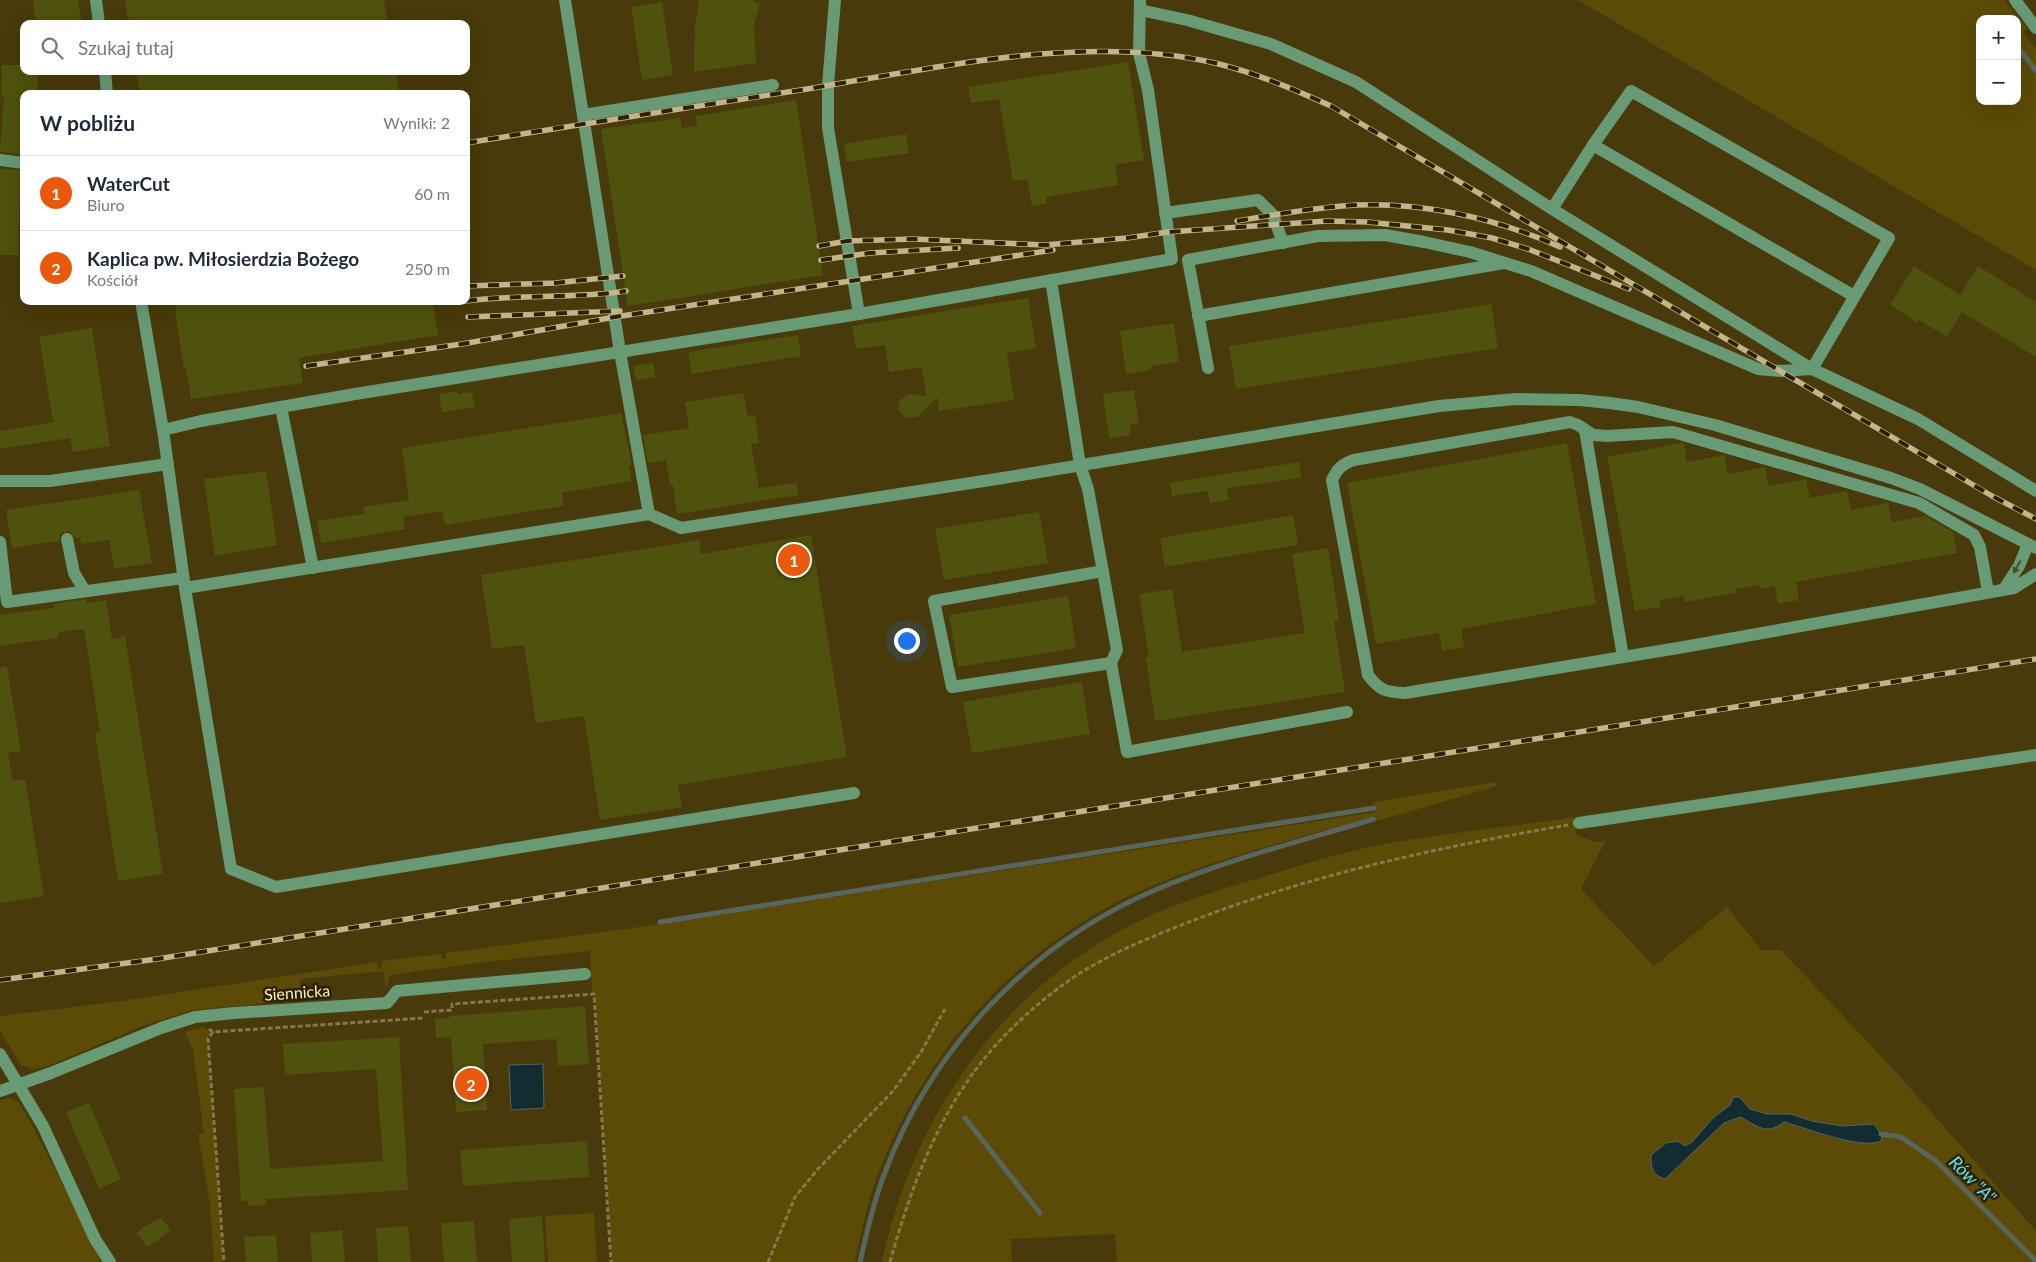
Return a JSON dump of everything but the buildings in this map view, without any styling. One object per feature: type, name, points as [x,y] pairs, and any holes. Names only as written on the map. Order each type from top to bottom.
[{"type":"street","points":[[96,0],[98,20]]},
{"type":"street","points":[[565,0],[620,352],[649,514]]},
{"type":"street","points":[[836,0],[828,85],[828,128],[859,314]]},
{"type":"street","points":[[2015,0],[2036,28]]},
{"type":"street","points":[[163,430],[200,421],[281,407],[859,314],[1172,259],[1148,90],[1139,53],[1140,5],[1271,44],[1356,82],[1552,209],[1812,369],[1918,419],[2036,491]]},
{"type":"street","points":[[105,75],[107,90]]},
{"type":"street","points":[[583,115],[773,85]]},
{"type":"street","points":[[1552,209],[1593,145],[1631,91],[1890,238],[1812,369]]},
{"type":"street","points":[[1593,145],[1854,296]]},
{"type":"street","points":[[0,160],[20,162]]},
{"type":"street","points":[[1165,213],[1258,200],[1273,215],[1283,242]]},
{"type":"street","points":[[1208,368],[1188,260],[1318,236],[1385,235],[1470,252],[1531,271],[1758,369],[1781,371],[1812,369]]},
{"type":"street","points":[[1198,316],[1506,263]]},
{"type":"street","points":[[1051,280],[1080,465],[1088,489],[1117,650],[1111,663],[1127,752],[1347,712]]},
{"type":"street","points":[[141,305],[163,430],[184,583],[232,870],[276,887],[854,793]]},
{"type":"street","points":[[0,542],[8,602],[85,591],[184,583],[313,568],[649,514],[681,528],[1439,406],[1516,399],[1594,401],[1638,407],[1714,425],[1920,488],[2032,546],[2004,589]]},
{"type":"street","points":[[281,407],[313,568]]},
{"type":"street","points":[[1988,592],[1980,547],[1974,536],[1919,503],[1673,432],[1593,435],[1570,422],[1354,460],[1344,464],[1332,480],[1368,675],[1385,692],[1405,693],[1623,657],[2014,588],[2036,574]]},
{"type":"street","points":[[1585,430],[1623,657]]},
{"type":"street","points":[[0,481],[50,481],[168,464]]},
{"type":"street","points":[[67,539],[74,573],[85,591]]},
{"type":"street","points":[[1103,571],[934,601],[952,687],[1111,663]]},
{"type":"street","points":[[1579,823],[2036,755]]},
{"type":"street","name":"Siennicka","points":[[0,1091],[161,1028],[205,1020],[387,1003],[397,991],[585,974]]},
{"type":"street","points":[[0,1054],[43,1126],[95,1238],[110,1262]]},
{"type":"path","points":[[890,1262],[918,1176],[942,1120],[981,1064],[1018,1023],[1064,983],[1115,954],[1162,933],[1216,912],[1286,889],[1429,852],[1512,834],[1579,823]]},
{"type":"path","points":[[424,1012],[452,1010],[452,1004],[594,994],[611,1262]]},
{"type":"path","points":[[768,1262],[795,1197],[818,1169],[893,1092],[921,1052],[945,1009]]},
{"type":"path","points":[[213,1032],[424,1018]]},
{"type":"path","points":[[205,1020],[213,1032]]},
{"type":"path","points":[[213,1032],[208,1039],[224,1262]]},
{"type":"shaded area","points":[[1578,0],[2004,0],[2016,15],[1976,15],[1976,105],[2021,105],[2021,21],[2027,28],[2023,32],[2036,49],[2036,270]]},
{"type":"shaded area","points":[[1496,782],[1497,786],[1377,821],[1376,816],[1201,867],[1145,889],[1101,911],[1060,937],[1022,967],[987,1001],[955,1038],[927,1077],[902,1120],[877,1176],[866,1212],[855,1262],[612,1262],[595,993],[592,993],[590,951],[485,962],[390,975],[387,986],[385,986],[384,971],[300,979],[301,1000],[193,1010],[145,1025],[48,1066],[33,1069],[21,1065],[0,1031],[0,1016],[121,1001],[377,962],[379,970],[382,967],[382,961],[440,954],[443,959],[446,959],[446,953],[654,925],[1375,812],[1374,802]]},
{"type":"shaded area","points":[[1574,817],[1576,835],[1595,842],[1605,842],[1581,889],[1654,966],[1727,907],[1761,950],[1781,950],[1895,1071],[2036,1231],[2036,1262],[1117,1262],[1115,1234],[1011,1239],[1012,1262],[882,1262],[897,1205],[918,1151],[944,1101],[976,1054],[1013,1012],[1056,974],[1103,941],[1156,913],[1183,902],[1336,855],[1403,841]],"holes":[[[1733,1097],[1738,1097],[1750,1109],[1767,1114],[1791,1114],[1812,1121],[1842,1126],[1859,1124],[1856,1141],[1838,1140],[1784,1122],[1763,1129],[1740,1117],[1724,1123],[1678,1169],[1678,1141],[1685,1146],[1692,1142],[1713,1118],[1730,1105]]]},
{"type":"shaded area","points":[[204,1027],[211,1033],[207,1039],[223,1262],[214,1262],[210,1203],[198,1134],[204,1133],[193,1050],[185,1032]]},
{"type":"shaded area","points":[[11,1098],[19,1103],[31,1123],[103,1262],[0,1262],[0,1100]]},
{"type":"shaded area","points":[[594,1213],[597,1262],[548,1262],[545,1216]]},
{"type":"water","points":[[543,1064],[544,1108],[511,1110],[509,1065]]},
{"type":"water","points":[[1733,1097],[1739,1097],[1750,1109],[1767,1114],[1791,1114],[1812,1121],[1842,1126],[1874,1124],[1881,1134],[1882,1140],[1874,1143],[1849,1141],[1784,1122],[1767,1129],[1740,1117],[1724,1123],[1665,1179],[1655,1173],[1652,1167],[1651,1155],[1666,1143],[1678,1141],[1685,1146],[1692,1142],[1713,1118],[1730,1105]]},
{"type":"waterway","points":[[2021,51],[2036,71]]},
{"type":"waterway","points":[[660,922],[1374,808]]},
{"type":"waterway","points":[[860,1262],[873,1207],[884,1175],[904,1128],[929,1084],[958,1043],[991,1005],[1027,970],[1067,939],[1110,912],[1155,890],[1208,869],[1374,819]]},
{"type":"waterway","points":[[965,1118],[1040,1213]]},
{"type":"waterway","name":"Rów \"A\"","points":[[1881,1134],[1901,1137],[1936,1161],[2036,1261]]},
{"type":"railway","points":[[470,142],[1011,57],[1115,51],[1166,55],[1215,63],[1260,77],[1331,106],[1992,496],[2036,519]]},
{"type":"railway","points":[[1237,221],[1303,210],[1342,206],[1370,205],[1426,208],[1481,219],[1535,236],[1560,247]]},
{"type":"railway","points":[[819,246],[847,241],[913,239],[1045,245],[1127,238],[1168,232],[1327,221],[1367,222],[1448,230],[1492,238],[1528,249],[1629,289]]},
{"type":"railway","points":[[821,260],[870,253],[958,248]]},
{"type":"railway","points":[[306,366],[462,344],[615,317],[1053,250]]},
{"type":"railway","points":[[470,286],[555,283],[623,276]]},
{"type":"railway","points":[[470,301],[586,295],[626,291]]},
{"type":"railway","points":[[468,317],[620,311]]},
{"type":"railway","points":[[0,980],[157,959],[2036,659]]},
{"type":"place","name":"WaterCut","points":[[794,560]]},
{"type":"place","name":"Kaplica pw. Miłosierdzia Bożego","points":[[471,1084]]}]
